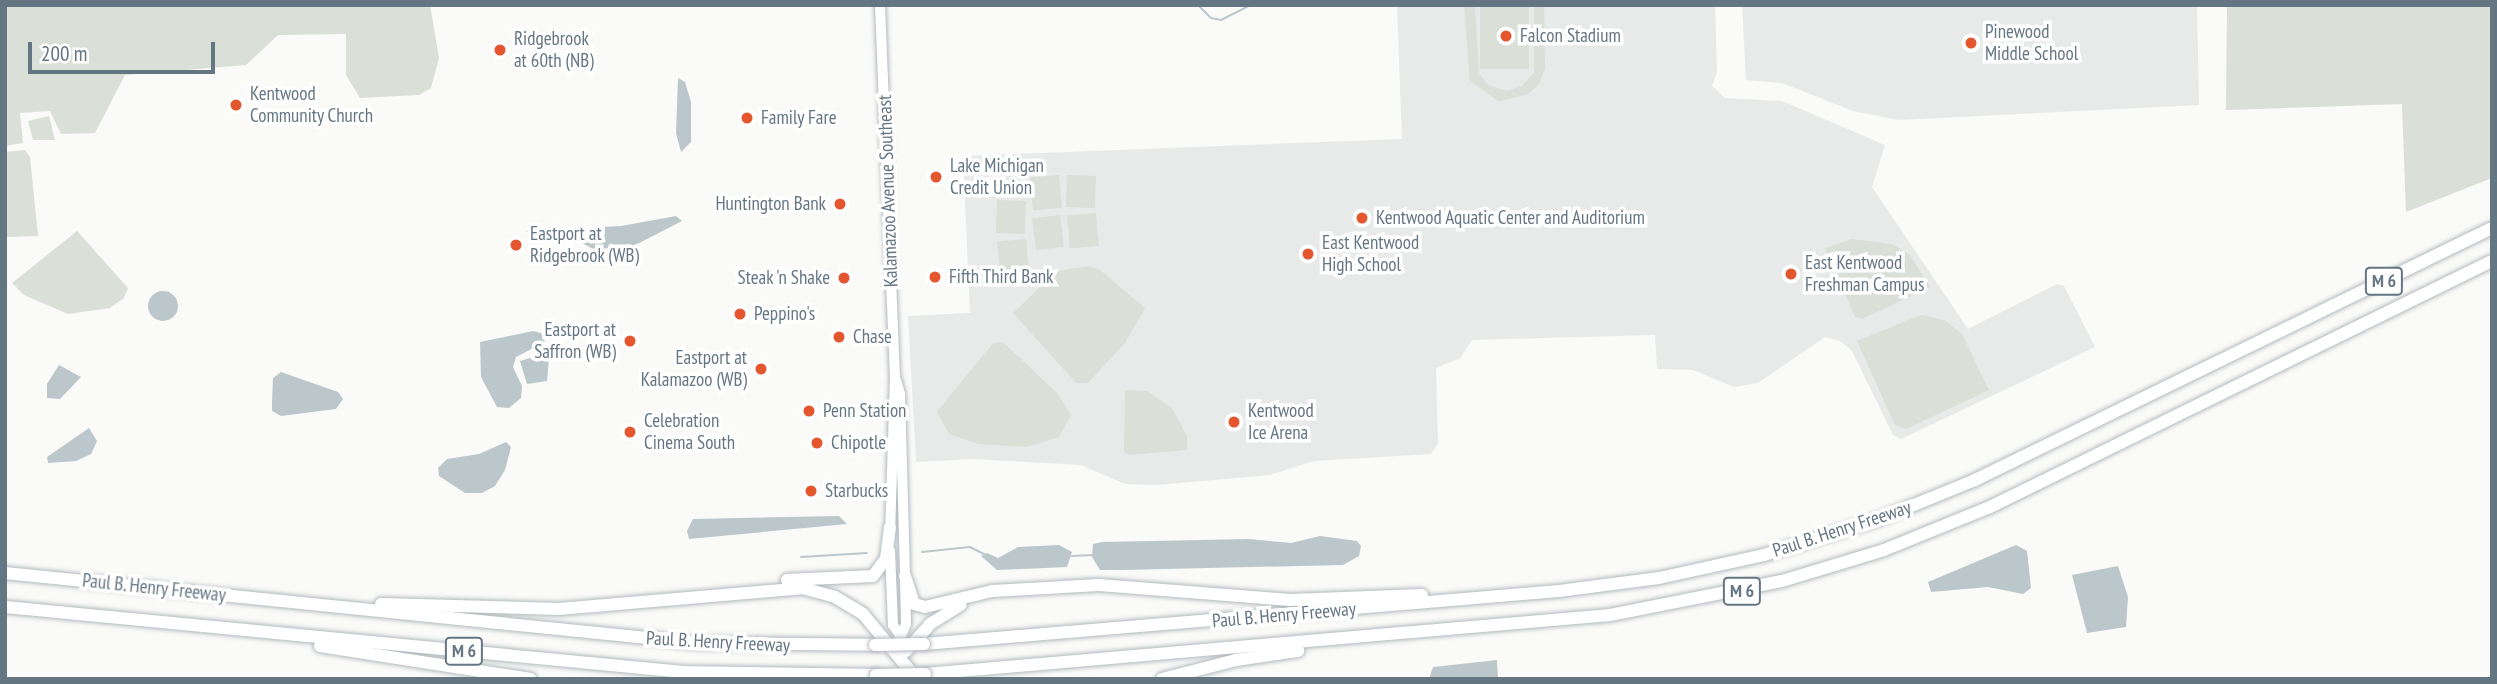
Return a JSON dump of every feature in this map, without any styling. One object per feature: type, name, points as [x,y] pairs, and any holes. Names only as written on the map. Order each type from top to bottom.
[{"type":"highway","name":"Paul B. Henry Freeway","points":[[5,573],[697,643],[924,644],[1559,591],[1730,564],[1933,499],[2492,228]]},
{"type":"highway","name":"Paul B. Henry Freeway","points":[[5,607],[684,672],[921,676],[1557,621],[1736,592],[1919,537],[2016,495],[2492,261]]},
{"type":"highway","points":[[684,598],[781,580],[869,578],[883,565],[890,527]]},
{"type":"highway","points":[[905,576],[912,601],[922,607],[992,591],[1100,585],[1310,600],[1559,591]]},
{"type":"highway","points":[[121,585],[475,610],[569,609],[783,587],[820,592],[863,614],[900,658],[921,676]]},
{"type":"highway","points":[[890,679],[900,658],[919,635],[946,612],[984,596],[1032,589]]},
{"type":"highway","points":[[53,611],[436,661],[530,679]]},
{"type":"highway","points":[[1162,679],[1264,655],[1557,621]]},
{"type":"main road","name":"Kalamazoo Avenue Southeast","points":[[880,5],[895,376],[890,527],[892,625],[900,635]]},
{"type":"main road","name":"Kalamazoo Avenue Southeast","points":[[895,376],[900,394],[906,624],[900,635],[901,679]]},
{"type":"shaded area","points":[[5,5],[430,5],[439,58],[431,88],[419,95],[360,98],[346,75],[346,34],[278,35],[246,65],[125,75],[95,133],[61,134],[50,111],[20,113],[23,143],[5,146]]},
{"type":"shaded area","name":"East Kentwood High School","points":[[1397,5],[1715,5],[1717,72],[1712,86],[1725,98],[1782,101],[1885,145],[1872,187],[1968,329],[2057,284],[2064,286],[2095,347],[1901,439],[1893,435],[1852,351],[1840,341],[1825,337],[1758,383],[1734,387],[1693,370],[1657,369],[1655,335],[1472,340],[1460,358],[1436,368],[1438,444],[1431,454],[1314,461],[1270,475],[1156,485],[1125,484],[1081,465],[973,459],[916,462],[908,316],[970,313],[963,156],[1402,139]]},
{"type":"shaded area","points":[[1464,5],[1475,5],[1479,73],[1488,85],[1507,91],[1522,86],[1534,73],[1534,5],[1544,5],[1545,69],[1539,84],[1527,95],[1498,101],[1470,81]]},
{"type":"shaded area","name":"Falcon Stadium","points":[[1480,5],[1529,5],[1529,69],[1480,69]]},
{"type":"shaded area","name":"Pinewood Middle School","points":[[1742,5],[2197,5],[2199,105],[1898,120],[1853,111],[1782,83],[1746,80]]},
{"type":"shaded area","points":[[2227,5],[2492,5],[2492,178],[2406,212],[2402,104],[2226,110]]},
{"type":"shaded area","points":[[678,78],[685,82],[691,102],[691,142],[681,152],[676,133]]},
{"type":"shaded area","points":[[49,116],[55,140],[33,140],[28,121]]},
{"type":"shaded area","points":[[25,150],[30,157],[38,236],[9,237],[5,236],[5,152]]},
{"type":"shaded area","points":[[1059,175],[1062,208],[1033,210],[1030,178]]},
{"type":"shaded area","points":[[1067,175],[1096,176],[1095,208],[1066,207]]},
{"type":"shaded area","points":[[997,200],[1026,201],[1025,234],[996,233]]},
{"type":"shaded area","points":[[1096,213],[1099,246],[1070,248],[1067,216]]},
{"type":"shaded area","points":[[1060,215],[1064,247],[1036,250],[1032,218]]},
{"type":"shaded area","points":[[676,216],[682,221],[610,258],[567,235],[524,231],[621,226]]},
{"type":"shaded area","points":[[77,231],[128,288],[124,298],[110,308],[68,314],[24,295],[12,283]]},
{"type":"shaded area","points":[[1026,239],[1029,271],[1000,273],[997,242]]},
{"type":"shaded area","points":[[1852,239],[1892,244],[1910,255],[1930,287],[1862,319],[1855,317],[1825,248]]},
{"type":"shaded area","points":[[1089,266],[1100,270],[1145,308],[1125,343],[1088,383],[1076,383],[1013,313],[1057,271]]},
{"type":"shaded area","points":[[163,291],[169,292],[177,300],[177,312],[169,320],[163,321],[157,320],[149,312],[148,306],[149,300],[157,292]]},
{"type":"shaded area","points":[[1921,315],[1944,320],[1962,334],[1989,390],[1906,429],[1895,425],[1857,341]]},
{"type":"shaded area","points":[[533,331],[541,333],[545,342],[516,357],[513,367],[522,386],[521,398],[509,408],[497,407],[481,377],[480,342]]},
{"type":"shaded area","points":[[1003,342],[1058,394],[1071,415],[1059,437],[1027,447],[978,444],[949,434],[937,412],[993,343]]},
{"type":"shaded area","points":[[543,354],[549,359],[547,381],[527,384],[520,361]]},
{"type":"shaded area","points":[[59,365],[81,377],[60,399],[47,398],[47,384]]},
{"type":"shaded area","points":[[281,372],[338,392],[343,399],[336,409],[281,416],[272,411],[272,402],[273,378]]},
{"type":"shaded area","points":[[1125,390],[1147,391],[1172,408],[1187,436],[1187,450],[1129,455],[1124,451]]},
{"type":"shaded area","points":[[89,428],[97,441],[91,454],[76,461],[48,463],[47,457]]},
{"type":"shaded area","points":[[506,442],[511,447],[505,470],[495,486],[482,493],[465,493],[439,476],[438,468],[447,459],[479,454]]},
{"type":"shaded area","points":[[839,516],[847,524],[689,539],[687,531],[693,519]]},
{"type":"shaded area","points":[[1320,536],[1357,541],[1361,546],[1359,556],[1343,565],[1122,570],[1100,570],[1092,557],[1093,544],[1102,542],[1249,539],[1291,543]]},
{"type":"shaded area","points":[[1059,545],[1072,552],[1067,567],[997,570],[981,556],[987,553],[998,558],[1018,547]]},
{"type":"shaded area","points":[[2016,545],[2027,551],[2031,588],[2023,594],[1988,587],[1931,592],[1928,582]]},
{"type":"shaded area","points":[[2118,566],[2128,597],[2126,627],[2087,633],[2072,575]]},
{"type":"shaded area","points":[[1497,660],[1498,679],[1429,679],[1433,667]]},
{"type":"waterway","points":[[1198,5],[1211,18],[1221,20],[1250,5]]},
{"type":"waterway","points":[[922,552],[970,547],[984,554]]},
{"type":"waterway","points":[[801,557],[867,553]]},
{"type":"waterway","points":[[1072,556],[1093,555]]},
{"type":"place","name":"Falcon Stadium","points":[[1506,36]]},
{"type":"place","name":"Pinewood Middle School","points":[[1971,43]]},
{"type":"place","name":"Ridgebrook at 60th (NB)","points":[[500,50]]},
{"type":"place","name":"Kentwood Community Church","points":[[236,105]]},
{"type":"place","name":"Family Fare","points":[[747,118]]},
{"type":"place","name":"Lake Michigan Credit Union","points":[[936,177]]},
{"type":"place","name":"Huntington Bank","points":[[840,204]]},
{"type":"place","name":"Kentwood Aquatic Center and Auditorium","points":[[1362,218]]},
{"type":"place","name":"Eastport at Ridgebrook (WB)","points":[[516,245]]},
{"type":"place","name":"East Kentwood High School","points":[[1308,254]]},
{"type":"place","name":"East Kentwood Freshman Campus","points":[[1791,274]]},
{"type":"place","name":"Fifth Third Bank","points":[[935,277]]},
{"type":"place","name":"Steak 'n Shake","points":[[844,278]]},
{"type":"place","name":"Peppino's","points":[[740,314]]},
{"type":"place","name":"Chase","points":[[839,337]]},
{"type":"place","name":"Eastport at Saffron (WB)","points":[[630,341]]},
{"type":"place","name":"Eastport at Kalamazoo (WB)","points":[[761,369]]},
{"type":"place","name":"Penn Station","points":[[809,411]]},
{"type":"place","name":"Kentwood Ice Arena","points":[[1234,422]]},
{"type":"place","name":"Celebration Cinema South","points":[[630,432]]},
{"type":"place","name":"Chipotle","points":[[817,443]]},
{"type":"place","name":"Starbucks","points":[[811,491]]}]
